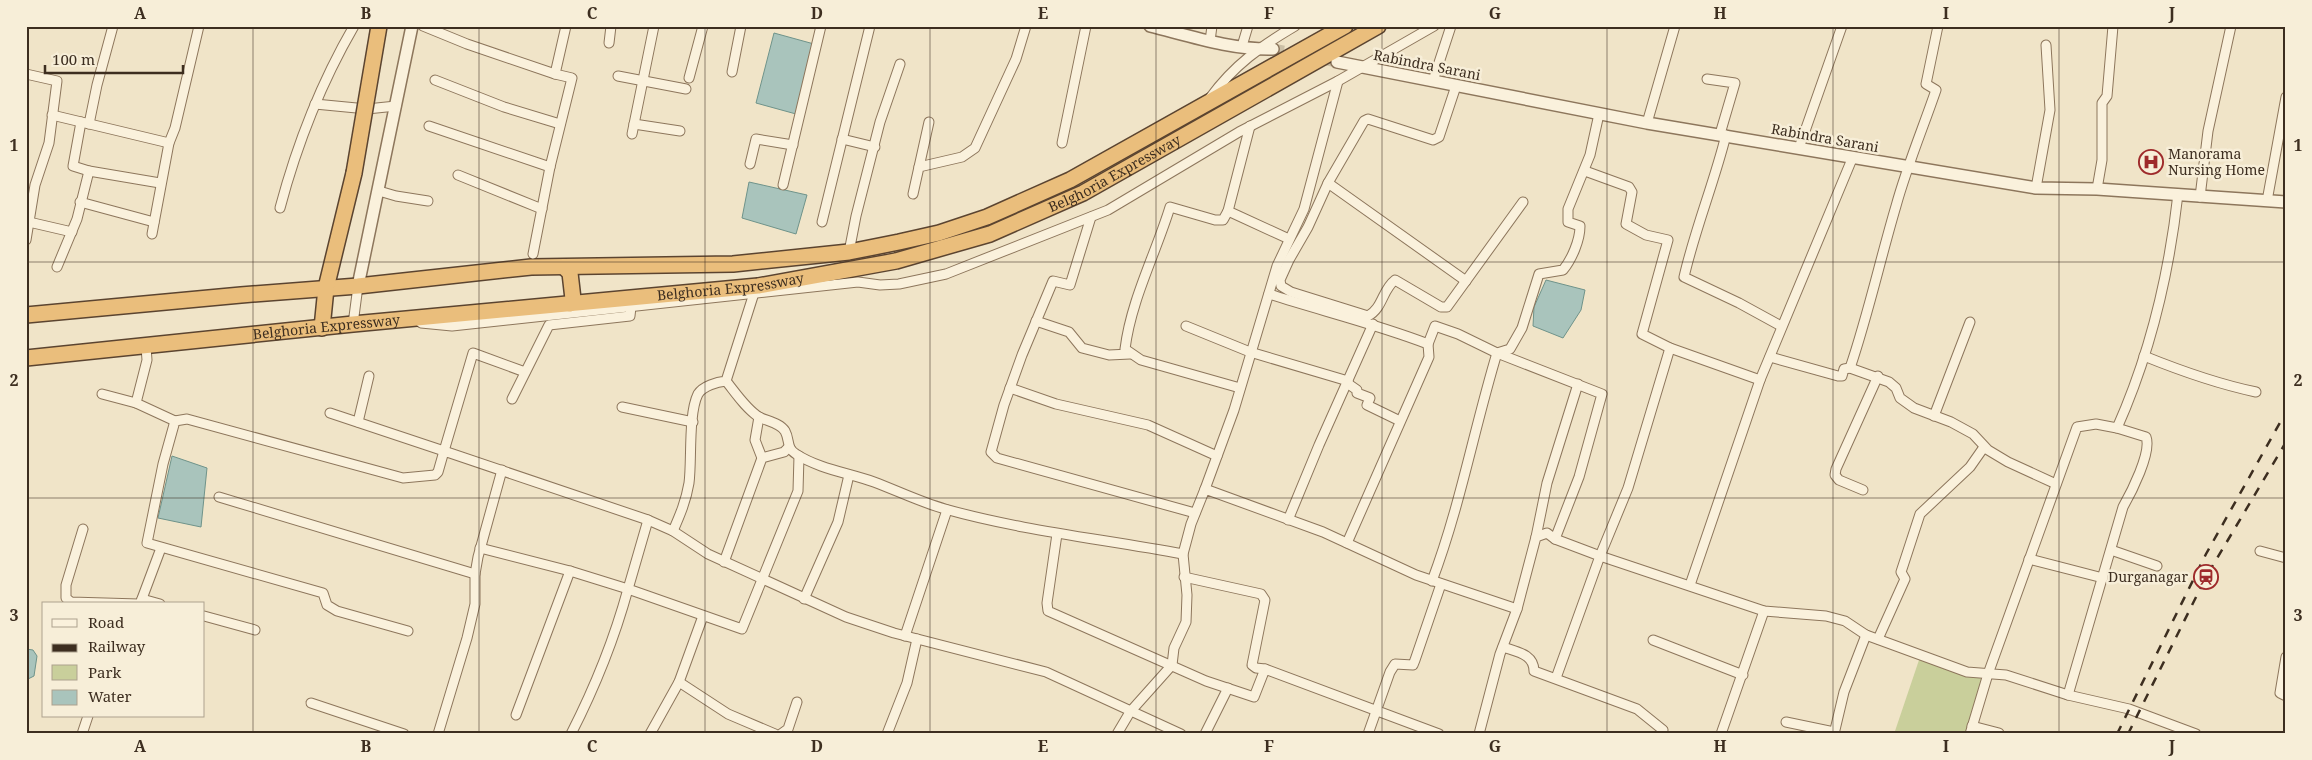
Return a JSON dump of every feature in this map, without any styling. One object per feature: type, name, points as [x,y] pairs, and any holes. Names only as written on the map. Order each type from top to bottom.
[{"type":"highway","points":[[322,328],[326,288],[354,173],[379,26]]},
{"type":"highway","name":"Belghoria Expressway","points":[[26,315],[358,286],[531,268],[733,264],[849,252],[939,233],[1025,201],[1070,180],[1203,108],[1345,26]]},
{"type":"highway","name":"Belghoria Expressway","points":[[26,358],[353,324],[570,304],[755,290],[896,261],[990,234],[1083,193],[1164,150],[1378,26]]},
{"type":"highway","points":[[564,267],[570,273],[573,299],[570,304]]},
{"type":"street","points":[[113,26],[73,166],[89,171],[160,183]]},
{"type":"street","points":[[152,234],[160,183],[169,143],[175,128],[199,26]]},
{"type":"street","points":[[280,208],[293,158],[334,61],[354,26]]},
{"type":"street","points":[[353,324],[358,286],[412,26]]},
{"type":"street","points":[[423,26],[555,74],[572,78],[550,167],[533,254]]},
{"type":"street","points":[[555,74],[566,26]]},
{"type":"street","points":[[609,43],[611,26]]},
{"type":"street","points":[[632,134],[654,26]]},
{"type":"street","points":[[689,78],[703,26]]},
{"type":"street","points":[[732,72],[741,26]]},
{"type":"street","points":[[783,185],[821,26]]},
{"type":"street","points":[[822,222],[870,26]]},
{"type":"street","points":[[919,167],[962,157],[975,148],[1016,59],[1026,26]]},
{"type":"street","points":[[1062,143],[1086,26]]},
{"type":"street","points":[[1150,26],[1210,41],[1259,49],[1273,49]]},
{"type":"street","points":[[1210,41],[1212,26]]},
{"type":"street","points":[[1242,46],[1248,26]]},
{"type":"street","points":[[1203,108],[1228,74],[1259,49],[1295,26]]},
{"type":"street","points":[[398,320],[452,326],[631,307],[755,290],[858,282],[880,285],[899,284],[946,274],[1108,210],[1250,126],[1363,68],[1434,26]]},
{"type":"street","points":[[1433,81],[1451,26]]},
{"type":"street","points":[[1647,123],[1675,26]]},
{"type":"street","points":[[1799,148],[1842,26]]},
{"type":"street","points":[[1850,368],[1896,205],[1921,128],[1936,90],[1926,84],[1938,26]]},
{"type":"street","points":[[2096,188],[2102,160],[2102,103],[2107,96],[2113,26]]},
{"type":"street","points":[[2200,197],[2208,131],[2231,26]]},
{"type":"street","points":[[2036,188],[2050,110],[2046,44]]},
{"type":"street","name":"Rabindra Sarani","points":[[1337,62],[1647,123],[1799,148],[1852,159],[2036,188],[2096,188],[2286,202]]},
{"type":"street","points":[[849,252],[856,216],[885,107],[900,64]]},
{"type":"street","points":[[26,74],[57,82],[49,143],[35,185],[26,240]]},
{"type":"street","points":[[618,76],[686,89]]},
{"type":"street","points":[[1707,79],[1734,83],[1716,176],[1693,241],[1684,277],[1739,303],[1781,326]]},
{"type":"street","points":[[435,80],[504,107],[560,124]]},
{"type":"street","points":[[1117,734],[1130,712],[1172,665],[1174,648],[1186,622],[1187,594],[1183,554],[1195,513],[1240,388],[1277,266],[1304,209],[1338,81]]},
{"type":"street","points":[[1456,86],[1440,137],[1433,140],[1368,119],[1364,121],[1328,183],[1308,227],[1289,260],[1280,280],[1281,286],[1291,292],[1368,316],[1377,312],[1390,284],[1395,280],[1441,307],[1447,307],[1522,202]]},
{"type":"street","points":[[2267,201],[2286,97]]},
{"type":"street","points":[[316,104],[367,110],[396,106]]},
{"type":"street","points":[[1498,353],[1510,349],[1522,328],[1539,274],[1563,270],[1568,264],[1580,233],[1580,226],[1568,222],[1568,209],[1585,171],[1599,114]]},
{"type":"street","points":[[52,115],[169,143]]},
{"type":"street","points":[[913,194],[929,122]]},
{"type":"street","points":[[634,124],[680,131]]},
{"type":"street","points":[[429,126],[550,167]]},
{"type":"street","points":[[1240,388],[1140,360],[1125,349],[1127,336],[1170,207],[1215,220],[1223,220],[1228,211],[1250,126]]},
{"type":"street","points":[[750,164],[756,138],[793,145]]},
{"type":"street","points":[[842,139],[875,148]]},
{"type":"street","points":[[1690,585],[1760,380],[1852,159]]},
{"type":"street","points":[[57,267],[72,232],[89,171]]},
{"type":"street","points":[[1585,171],[1629,187],[1632,192],[1626,224],[1646,235],[1668,240],[1642,334],[1670,348],[1760,380]]},
{"type":"street","points":[[458,176],[542,209]]},
{"type":"street","points":[[1328,183],[1466,281]]},
{"type":"street","points":[[379,191],[428,201]]},
{"type":"street","points":[[2117,428],[2136,384],[2168,265],[2178,194]]},
{"type":"street","points":[[80,202],[154,222]]},
{"type":"street","points":[[1228,211],[1289,239]]},
{"type":"street","points":[[1091,217],[1070,285],[1053,281],[1036,320],[1010,388],[992,450],[993,456],[1195,513]]},
{"type":"street","points":[[29,222],[72,232]]},
{"type":"street","points":[[726,381],[746,324],[755,290]]},
{"type":"street","points":[[1268,294],[1373,324],[1428,344]]},
{"type":"street","points":[[512,399],[549,325],[630,316],[631,307]]},
{"type":"street","points":[[1036,320],[1069,332],[1082,348],[1109,355],[1130,354]]},
{"type":"street","points":[[1931,415],[1970,322]]},
{"type":"street","points":[[1288,520],[1373,324]]},
{"type":"street","points":[[1186,326],[1250,352],[1348,382],[1357,390],[1357,393],[1370,398],[1367,405],[1400,422]]},
{"type":"street","points":[[1347,543],[1429,356],[1428,344],[1435,326],[1602,394],[1579,477],[1555,540]]},
{"type":"street","points":[[136,403],[147,360],[146,347]]},
{"type":"street","points":[[1556,678],[1600,556],[1628,488],[1670,348]]},
{"type":"street","points":[[102,394],[136,403],[175,421],[187,419],[403,478],[435,475],[438,472],[473,353],[525,372]]},
{"type":"street","points":[[1368,734],[1390,672],[1395,664],[1413,665],[1498,353]]},
{"type":"street","points":[[1770,356],[1838,376],[1842,376],[1844,369],[1850,368],[1878,376],[1896,388],[1900,398],[1918,410],[1973,434],[1984,447],[2008,462],[2056,484]]},
{"type":"street","points":[[2144,356],[2189,374],[2256,392]]},
{"type":"street","points":[[358,422],[369,376]]},
{"type":"street","points":[[1863,490],[1839,480],[1835,475],[1878,376]]},
{"type":"street","points":[[726,381],[759,417],[779,425],[785,432],[788,447],[799,456],[947,510],[1057,534],[1183,554]]},
{"type":"street","points":[[673,531],[684,506],[689,482],[693,422],[698,394],[703,389],[726,381]]},
{"type":"street","points":[[1479,734],[1503,647],[1517,609],[1536,537],[1547,483],[1578,384]]},
{"type":"street","points":[[1010,388],[1056,404],[1148,425],[1217,456]]},
{"type":"street","points":[[622,407],[693,422]]},
{"type":"street","points":[[330,413],[648,520],[673,531],[724,562],[846,617],[905,636],[1046,672],[1181,734]]},
{"type":"street","points":[[724,562],[762,458],[755,440],[759,417]]},
{"type":"street","points":[[175,421],[146,541],[151,545],[161,548],[323,593],[327,605],[337,611],[408,631]]},
{"type":"street","points":[[1999,733],[1971,730],[1988,674],[2077,427],[2096,424],[2146,437],[2148,446],[2134,487],[2123,507],[2068,694]]},
{"type":"street","points":[[762,458],[784,452],[788,447]]},
{"type":"street","points":[[1878,639],[1905,579],[1901,572],[1920,514],[1970,467],[1984,447]]},
{"type":"street","points":[[480,548],[570,571],[742,629],[798,491],[799,456]]},
{"type":"street","points":[[438,734],[475,604],[475,574],[480,548],[502,470]]},
{"type":"street","points":[[804,599],[838,522],[849,474]]},
{"type":"street","points":[[1205,489],[1347,543],[1437,582],[1517,609]]},
{"type":"street","points":[[218,497],[475,574]]},
{"type":"street","points":[[905,636],[947,510]]},
{"type":"street","points":[[571,734],[591,694],[613,641],[648,520]]},
{"type":"street","points":[[83,529],[66,585],[66,598],[71,602],[141,602],[161,548]]},
{"type":"street","points":[[1536,537],[1547,533],[1555,540],[1764,611],[1826,616],[1846,621],[1866,635],[1967,672],[2006,675],[2068,694],[2129,709],[2196,734]]},
{"type":"street","points":[[1057,534],[1046,603],[1048,611],[1206,681],[1254,696],[1265,669]]},
{"type":"street","points":[[2111,550],[2156,566]]},
{"type":"street","points":[[2260,551],[2286,558]]},
{"type":"street","points":[[2030,559],[2103,578]]},
{"type":"street","points":[[516,715],[570,571]]},
{"type":"street","points":[[1184,578],[1261,594],[1265,600],[1252,665],[1256,668],[1265,669],[1439,734]]},
{"type":"street","points":[[1721,734],[1764,611]]},
{"type":"street","points":[[205,616],[255,630]]},
{"type":"street","points":[[650,734],[679,682],[703,616]]},
{"type":"street","points":[[1786,722],[1834,733],[1844,692],[1866,635]]},
{"type":"street","points":[[887,734],[906,683],[917,639]]},
{"type":"street","points":[[1653,640],[1743,675]]},
{"type":"street","points":[[1503,647],[1529,657],[1534,664],[1534,671],[1638,709],[1663,730],[1662,734]]},
{"type":"street","points":[[2286,657],[2280,693],[2286,696]]},
{"type":"street","points":[[679,682],[728,714],[775,734]]},
{"type":"street","points":[[1205,734],[1228,688]]},
{"type":"street","points":[[781,734],[788,729],[797,702]]},
{"type":"street","points":[[311,703],[404,734]]},
{"type":"street","points":[[82,734],[87,718]]},
{"type":"green space","points":[[1919,660],[1983,679],[1966,734],[1894,734]]},
{"type":"water","points":[[774,33],[814,44],[796,114],[756,103]]},
{"type":"water","points":[[749,182],[807,195],[796,234],[742,218]]},
{"type":"water","points":[[1546,280],[1585,290],[1581,310],[1563,338],[1533,326],[1534,307]]},
{"type":"water","points":[[172,456],[207,468],[201,527],[158,518]]},
{"type":"water","points":[[26,649],[33,650],[37,656],[34,676],[26,680]]},
{"type":"tunnel","points":[[1273,49],[1337,62]]},
{"type":"railway","points":[[2117,734],[2206,554],[2286,412]]},
{"type":"railway","points":[[2128,734],[2206,577],[2286,442]]},
{"type":"place","name":"Manorama Nursing Home","points":[[2151,162]]},
{"type":"place","name":"Durganagar","points":[[2206,577]]}]
